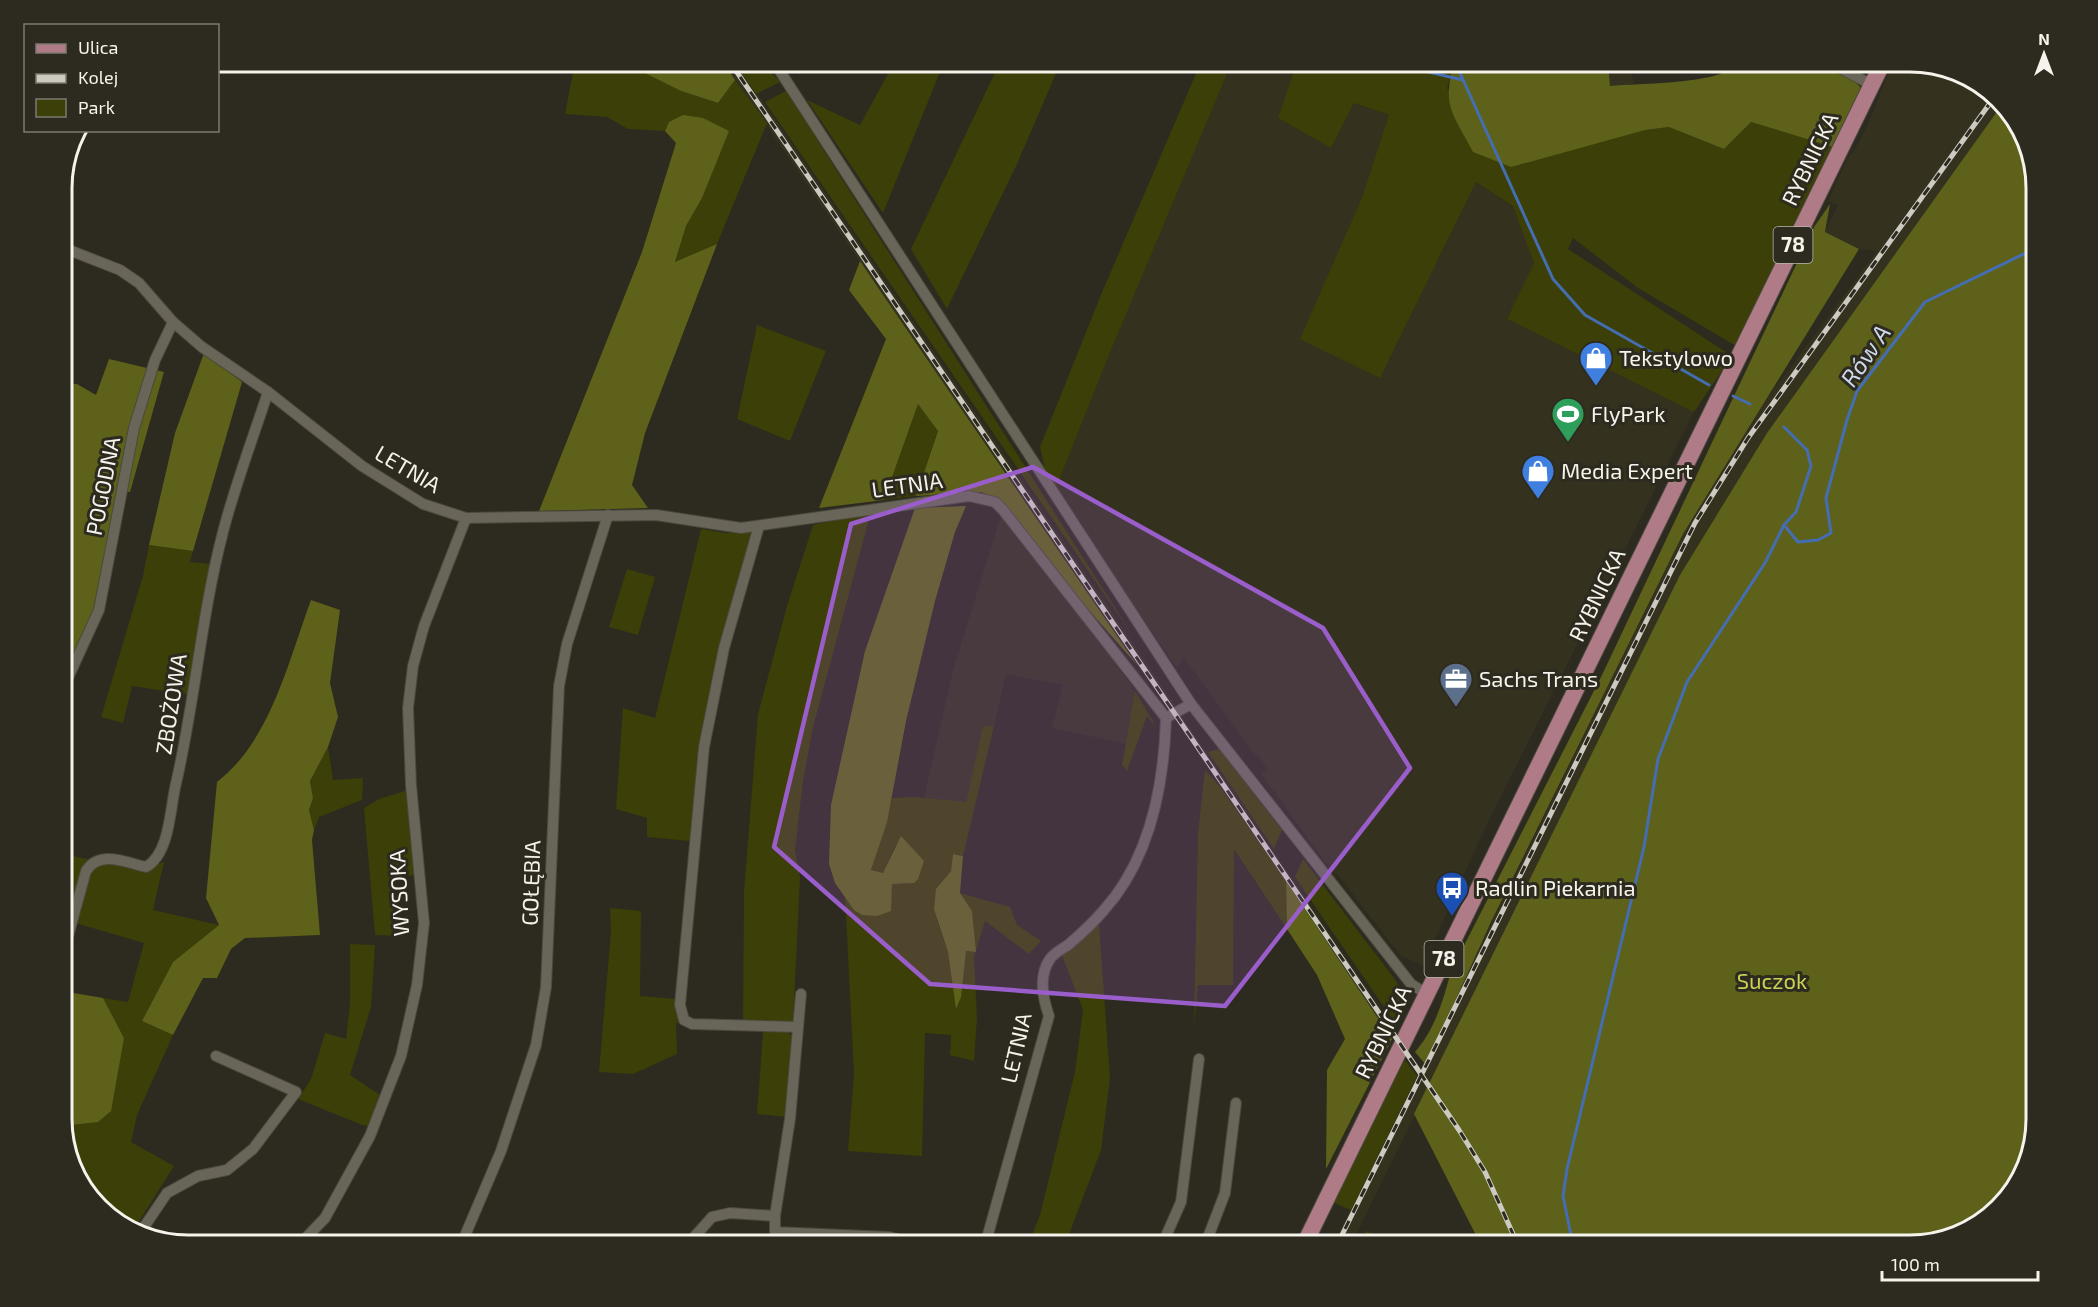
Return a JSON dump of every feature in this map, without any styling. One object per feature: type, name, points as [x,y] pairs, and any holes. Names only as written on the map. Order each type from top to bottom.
[{"type":"main road","name":"RYBNICKA","points":[[1309,1235],[1878,72]]},
{"type":"street","points":[[780,72],[1191,704],[1411,984],[1427,994]]},
{"type":"street","points":[[1848,72],[1872,85]]},
{"type":"street","name":"LETNIA","points":[[72,251],[120,270],[139,283],[173,322],[202,347],[268,392],[371,471],[423,504],[466,518],[656,515],[741,528],[819,520],[877,507],[969,496],[995,502],[1166,718],[1165,740],[1148,835],[1136,862],[1123,887],[1105,909],[1049,959],[1042,983],[1048,1016],[988,1235]]},
{"type":"street","name":"POGODNA","points":[[72,669],[99,610],[134,428],[155,360],[173,322]]},
{"type":"street","name":"ZBOŻOWA","points":[[72,922],[86,871],[91,862],[104,858],[146,867],[155,862],[165,838],[187,741],[202,635],[223,531],[268,392]]},
{"type":"street","name":"GOŁĘBIA","points":[[465,1235],[501,1151],[536,1045],[546,987],[559,686],[567,644],[608,515]]},
{"type":"street","name":"WYSOKA","points":[[309,1235],[325,1218],[370,1136],[401,1056],[417,985],[424,923],[411,785],[408,708],[413,666],[424,626],[466,518]]},
{"type":"street","points":[[759,526],[724,648],[704,747],[680,1005],[684,1020],[692,1024],[797,1027]]},
{"type":"street","points":[[1166,718],[1191,704]]},
{"type":"street","points":[[801,994],[790,1119],[775,1216],[775,1232],[834,1235]]},
{"type":"street","points":[[145,1226],[167,1193],[198,1176],[227,1170],[253,1149],[296,1092],[216,1056]]},
{"type":"street","points":[[1166,1235],[1181,1202],[1199,1059]]},
{"type":"street","points":[[1209,1235],[1225,1193],[1236,1103]]},
{"type":"street","points":[[696,1235],[712,1217],[730,1213],[775,1216]]},
{"type":"highlighted area","points":[[1033,467],[1323,628],[1410,768],[1225,1006],[930,984],[774,847],[851,524]]},
{"type":"shaded area","points":[[730,72],[743,72],[1177,708],[1170,710],[1100,612]]},
{"type":"shaded area","points":[[1228,72],[1294,72],[1278,118],[1331,148],[1354,103],[1389,115],[1361,200],[1380,378],[1476,182],[1513,206],[1535,263],[1507,319],[1694,412],[1487,824],[1423,966],[1400,955],[1337,874],[1334,874],[1261,774],[1267,769],[1258,755],[1255,755],[1184,658],[1177,668],[1090,543],[1056,488]]},
{"type":"shaded area","points":[[1608,72],[1631,72],[1635,84],[1609,86]]},
{"type":"shaded area","points":[[1889,72],[1925,73],[1954,81],[1980,96],[1997,112],[1767,433],[1680,575],[1356,1235],[1338,1235],[1683,534],[1769,396],[1877,251],[1859,249],[1825,232],[1838,205],[1828,201],[1847,159],[1854,151]]},
{"type":"shaded area","points":[[1001,515],[1098,638],[1135,691],[1127,744],[1052,728],[1063,685],[1006,674],[994,726],[983,726],[966,803],[924,798],[953,670]]},
{"type":"shaded area","points":[[1181,715],[1398,1034],[1392,1039],[1175,719]]},
{"type":"green space","points":[[573,72],[644,72],[681,91],[718,103],[735,80],[767,123],[717,244],[675,263],[686,226],[702,198],[728,131],[669,122],[665,131],[628,129],[607,117],[565,114]]},
{"type":"green space","points":[[643,72],[730,72],[735,80],[718,103],[681,91]]},
{"type":"green space","points":[[741,72],[771,72],[780,82],[756,94]]},
{"type":"green space","points":[[884,72],[940,72],[883,213],[807,100],[860,125],[888,74]]},
{"type":"green space","points":[[995,72],[1057,72],[1017,164],[947,309],[911,249]]},
{"type":"green space","points":[[1197,72],[1228,72],[1056,488],[1045,469],[1040,447],[1103,290]]},
{"type":"green space","points":[[1294,72],[1451,72],[1447,89],[1645,130],[1669,127],[1724,149],[1751,122],[1833,147],[1736,346],[1638,288],[1573,238],[1568,249],[1732,356],[1694,412],[1507,319],[1534,263],[1513,206],[1476,182],[1380,378],[1300,339],[1361,200],[1389,115],[1354,103],[1331,148],[1278,118]]},
{"type":"green space","points":[[1452,72],[1609,72],[1610,86],[1679,82],[1725,72],[1846,72],[1861,88],[1833,147],[1751,122],[1724,149],[1669,127],[1645,130],[1511,167],[1473,152],[1451,109],[1449,90]]},
{"type":"green space","points":[[786,91],[1133,636],[765,102]]},
{"type":"green space","name":"Suczok","points":[[1997,112],[2014,137],[2020,151],[2026,181],[2026,1119],[2022,1149],[2017,1163],[2002,1189],[1980,1211],[1954,1226],[1925,1234],[1476,1235],[1414,1114],[1680,575],[1767,433]]},
{"type":"green space","points":[[683,115],[703,118],[729,131],[702,198],[686,226],[675,262],[717,244],[645,433],[632,485],[648,508],[539,511],[642,252],[676,143],[665,131],[669,122]]},
{"type":"green space","points":[[1830,204],[1825,232],[1859,249],[1683,534],[1491,922],[1426,1065],[1415,1052],[1433,1024],[1451,971],[1602,675],[1814,227]]},
{"type":"green space","points":[[860,261],[1137,665],[1058,575],[1001,501],[981,492],[916,496],[938,431],[918,404],[884,500],[819,508],[886,339],[849,290]]},
{"type":"green space","points":[[757,325],[826,351],[790,441],[737,419]]},
{"type":"green space","points":[[204,353],[242,382],[193,551],[149,545],[175,433]]},
{"type":"green space","points":[[109,359],[164,372],[130,492],[120,491],[97,606],[72,660],[72,384],[77,384],[96,395]]},
{"type":"green space","points":[[918,404],[938,430],[916,496],[884,500]]},
{"type":"green space","points":[[966,506],[955,532],[935,601],[906,721],[887,822],[871,870],[883,873],[901,836],[924,861],[918,879],[914,883],[892,884],[891,911],[877,916],[862,915],[854,910],[835,883],[829,864],[831,805],[865,651],[915,508]]},
{"type":"green space","points":[[871,512],[813,727],[803,781],[795,850],[800,877],[793,1024],[743,1020],[744,892],[758,714],[787,606],[813,525]]},
{"type":"green space","points":[[701,529],[725,533],[752,533],[690,841],[647,837],[647,818],[616,809],[623,708],[655,718]]},
{"type":"green space","points":[[149,545],[193,551],[190,562],[212,564],[191,695],[132,686],[123,723],[101,717],[143,576]]},
{"type":"green space","points":[[627,569],[655,577],[638,635],[609,627]]},
{"type":"green space","points":[[311,600],[340,610],[330,683],[338,717],[328,747],[310,781],[313,798],[309,810],[314,830],[312,840],[320,935],[245,938],[231,949],[217,978],[203,978],[173,1035],[142,1021],[173,962],[219,925],[206,898],[217,782],[236,765],[264,722],[276,698]]},
{"type":"green space","points":[[1135,691],[1157,728],[1147,716],[1127,771],[1122,765]]},
{"type":"green space","points":[[983,726],[994,726],[963,856],[953,854],[951,871],[936,889],[937,920],[948,952],[956,1007],[966,951],[975,952],[972,911],[960,893],[1010,907],[1017,925],[1041,941],[1029,954],[985,921],[974,957],[977,1018],[974,1061],[950,1055],[951,1035],[925,1033],[922,1156],[848,1151],[854,1074],[845,895],[854,910],[890,911],[892,884],[914,883],[924,862],[910,847],[895,847],[883,873],[871,871],[892,798],[916,797],[966,802]]},
{"type":"green space","points":[[328,747],[333,780],[363,778],[362,800],[319,817],[314,830],[309,810],[313,798],[310,781]]},
{"type":"green space","points":[[1219,749],[1282,830],[1274,849],[1208,752]]},
{"type":"green space","points":[[1205,770],[1221,788],[1286,881],[1287,929],[1234,849],[1233,985],[1198,985],[1194,1025],[1198,833]]},
{"type":"green space","points":[[408,790],[415,875],[392,878],[395,936],[375,935],[364,808],[379,799]]},
{"type":"green space","points":[[953,854],[963,856],[960,893],[972,911],[976,952],[966,951],[961,997],[956,1009],[948,952],[934,909],[936,889],[951,871]]},
{"type":"green space","points":[[72,856],[88,859],[72,904]]},
{"type":"green space","points":[[1303,859],[1394,978],[1407,1000],[1397,1026],[1295,877]]},
{"type":"green space","points":[[164,862],[153,910],[219,925],[173,962],[142,1021],[173,1035],[137,1115],[131,1142],[174,1166],[138,1223],[112,1206],[92,1183],[78,1156],[72,1123],[124,1038],[103,998],[128,1002],[144,943],[75,923],[88,876],[95,866],[145,867]]},
{"type":"green space","points":[[1286,881],[1392,1039],[1326,1169],[1327,1070],[1345,1039],[1317,975],[1287,929]]},
{"type":"green space","points":[[610,908],[641,911],[640,996],[676,999],[684,1024],[676,1023],[677,1054],[633,1074],[599,1072],[611,931]]},
{"type":"green space","points":[[1099,924],[1110,1078],[1101,1150],[1069,1235],[1032,1235],[1040,1215],[1075,1072],[1083,1010],[1062,955]]},
{"type":"green space","points":[[350,944],[375,945],[371,1007],[350,1075],[389,1101],[378,1128],[362,1125],[298,1099],[311,1079],[325,1033],[346,1039],[350,1004]]},
{"type":"green space","points":[[72,993],[103,998],[124,1038],[111,1111],[98,1122],[72,1125]]},
{"type":"green space","points":[[786,1031],[792,1036],[787,1117],[757,1114],[763,1032]]},
{"type":"green space","points":[[1405,1060],[1417,1076],[1351,1210],[1334,1203],[1377,1110]]},
{"type":"green space","points":[[1366,1231],[1375,1235],[1364,1235]]},
{"type":"waterway","points":[[1429,72],[1463,80]]},
{"type":"waterway","points":[[1460,72],[1553,279],[1585,315],[1709,385]]},
{"type":"waterway","name":"Rów A","points":[[1784,525],[1798,542],[1818,540],[1831,533],[1826,498],[1857,391],[1925,302],[2026,253]]},
{"type":"waterway","points":[[1733,396],[1750,404]]},
{"type":"waterway","points":[[1571,1235],[1563,1196],[1567,1169],[1644,847],[1658,759],[1687,682],[1765,563],[1784,525],[1796,512],[1811,466],[1807,450],[1784,427]]},
{"type":"railway","points":[[737,72],[1459,1130],[1485,1172],[1513,1235]]},
{"type":"railway","points":[[1342,1235],[1695,523],[1748,438],[1989,104]]},
{"type":"place","name":"Tekstylowo","points":[[1596,387]]},
{"type":"place","name":"FlyPark","points":[[1568,443]]},
{"type":"place","name":"Media Expert","points":[[1538,500]]},
{"type":"place","name":"Sachs Trans","points":[[1456,708]]},
{"type":"place","name":"Radlin Piekarnia","points":[[1452,917]]}]
